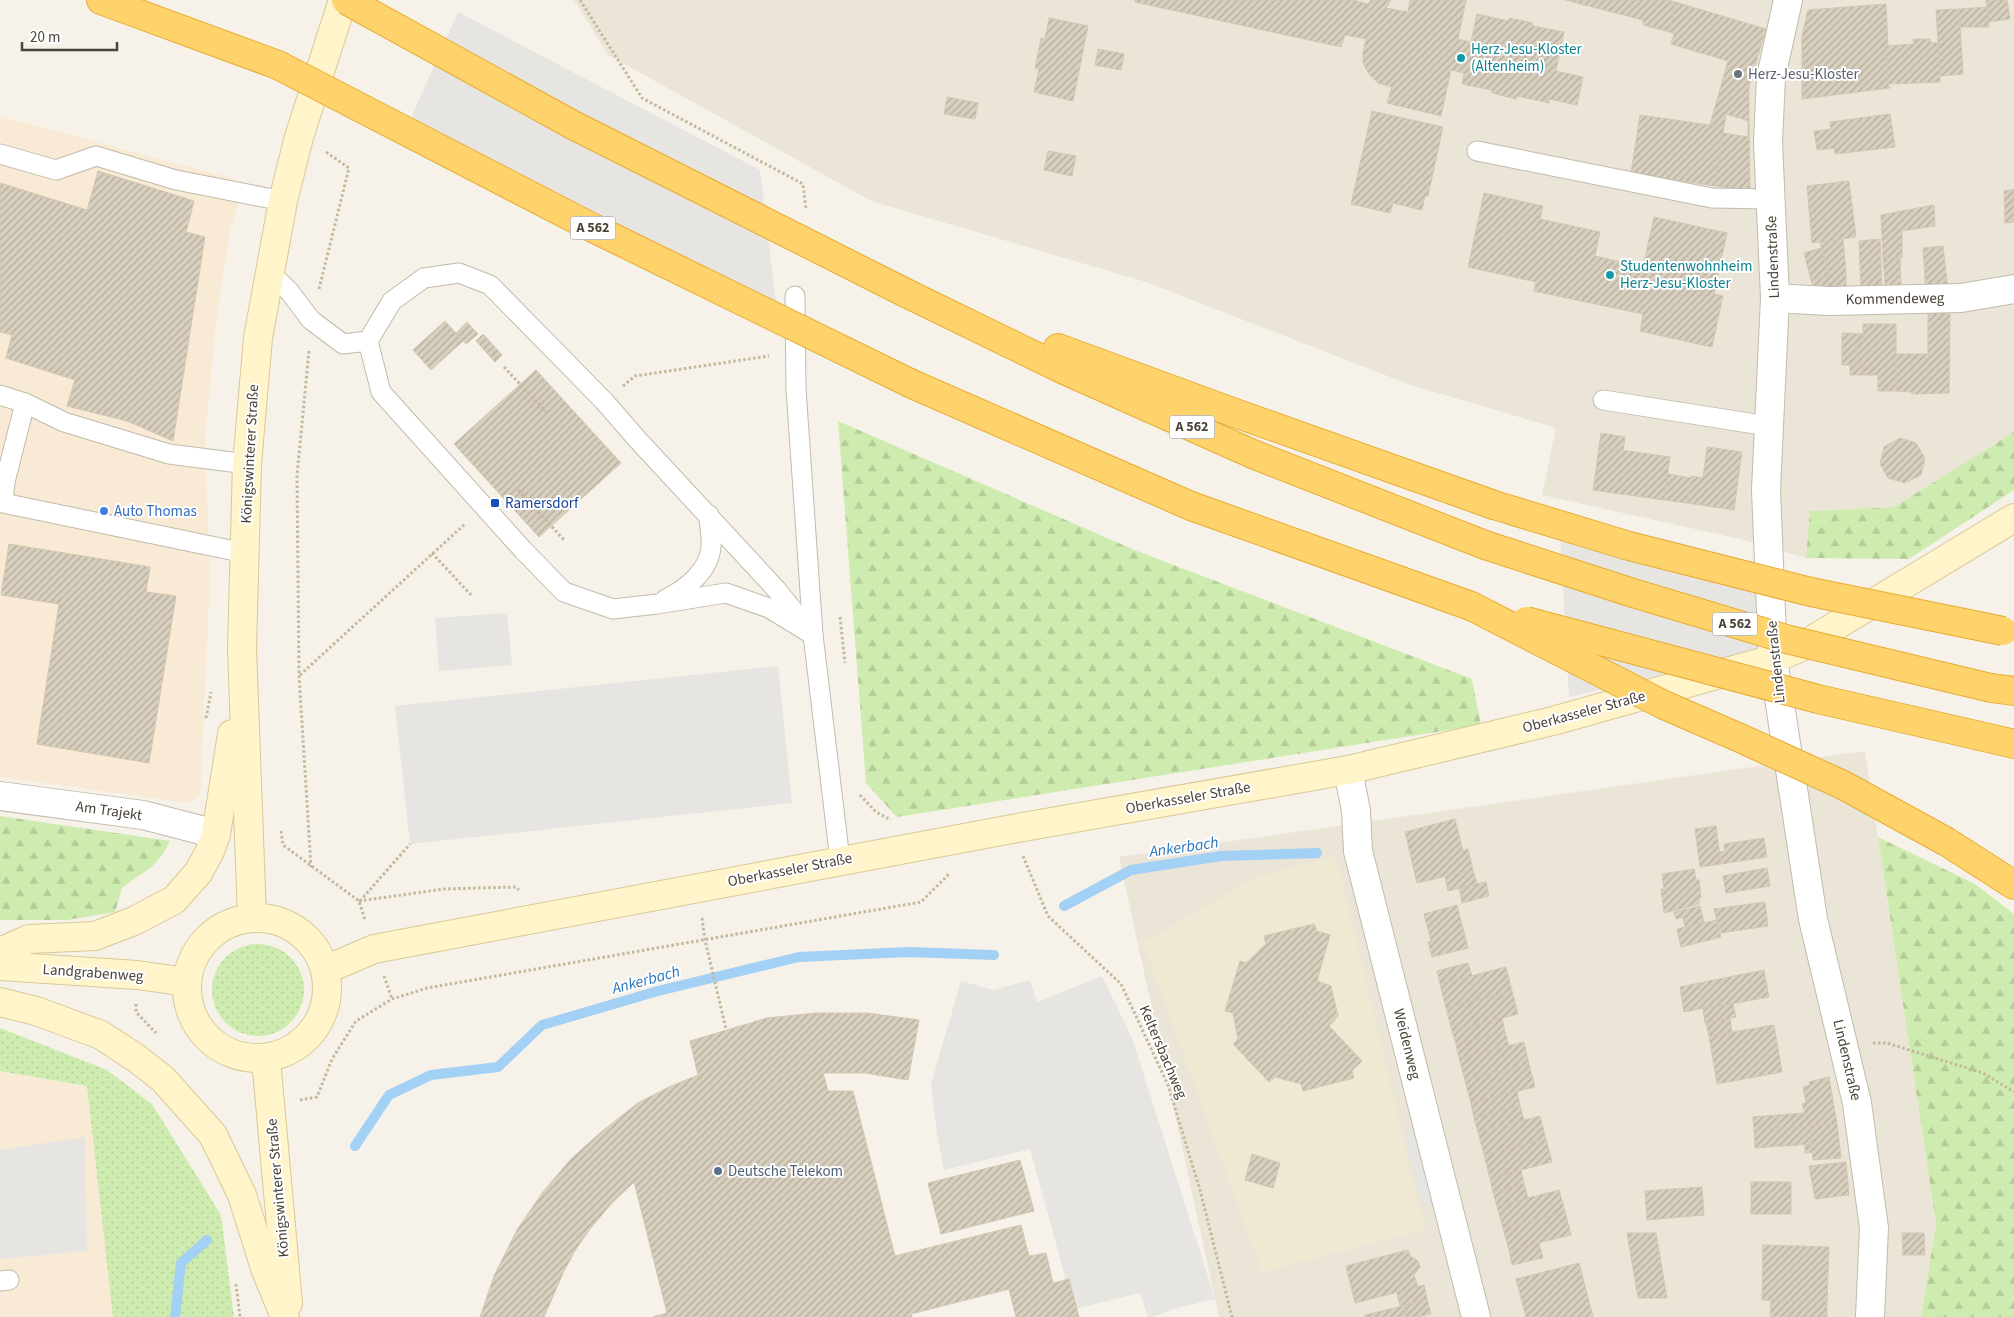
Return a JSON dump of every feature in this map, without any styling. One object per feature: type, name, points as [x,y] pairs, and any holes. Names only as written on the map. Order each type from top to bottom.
[{"type":"highway","name":"A 562","points":[[101,0],[278,65],[592,228],[912,384],[1191,506],[1471,606],[1818,699],[2014,744]]},
{"type":"highway","name":"A 562","points":[[344,0],[573,125],[906,292],[1062,368],[1255,455],[1485,545],[1632,593],[1786,640],[2002,690]]},
{"type":"highway","points":[[906,292],[1244,417],[1494,505],[1629,546],[1802,590],[2008,632]]},
{"type":"highway","points":[[1471,606],[1664,706],[1843,785],[1947,842],[2014,885]]},
{"type":"main road","name":"Königswinterer Straße","points":[[252,918],[242,678],[248,464],[258,338],[283,201],[299,136],[344,0]]},
{"type":"main road","name":"Oberkasseler Straße","points":[[325,970],[374,950],[1012,828],[1348,770],[1553,721],[1773,659],[1799,648],[2014,518]]},
{"type":"main road","points":[[0,952],[29,939],[94,936],[134,921],[174,900],[198,873],[210,851],[216,834],[242,678]]},
{"type":"main road","points":[[252,918],[268,919],[284,923],[298,930],[319,955],[325,970],[328,987],[326,1004],[320,1020],[311,1034],[298,1046],[283,1054],[266,1058],[248,1058],[231,1054],[215,1045],[202,1032],[192,1017],[187,1000],[187,982],[190,966],[197,950],[220,928],[236,921],[252,918]]},
{"type":"main road","name":"Landgrabenweg","points":[[0,966],[137,975],[187,982]]},
{"type":"main road","points":[[0,1002],[36,1011],[101,1035],[163,1079],[213,1135],[242,1195],[266,1271],[287,1317]]},
{"type":"main road","name":"Königswinterer Straße","points":[[266,1058],[287,1317]]},
{"type":"street","name":"Lindenstraße","points":[[1788,0],[1771,77],[1768,142],[1775,298],[1766,490],[1773,659],[1813,919],[1857,1102],[1874,1228],[1870,1317]]},
{"type":"street","name":"Kommendeweg","points":[[1775,298],[1829,301],[1961,298],[2014,289]]},
{"type":"street","name":"Weidenweg","points":[[1348,770],[1356,811],[1358,851],[1476,1317]]},
{"type":"street","name":"Am Trajekt","points":[[0,796],[143,815],[216,834]]},
{"type":"lane","points":[[1477,151],[1712,198],[1771,199]]},
{"type":"lane","points":[[0,154],[56,170],[96,156],[176,180],[283,201]]},
{"type":"lane","points":[[459,272],[490,286],[604,401],[636,439],[776,589],[813,635],[769,608],[726,593],[613,609],[564,592],[381,392],[368,341],[392,301],[424,278],[459,272]]},
{"type":"lane","points":[[271,274],[289,291],[312,320],[343,344],[368,341]]},
{"type":"lane","points":[[795,296],[796,389],[813,635],[840,860]]},
{"type":"lane","points":[[0,395],[25,403],[64,422],[169,454],[248,464]]},
{"type":"lane","points":[[1603,400],[1768,426]]},
{"type":"lane","points":[[25,403],[5,482],[3,503],[245,553]]},
{"type":"lane","points":[[657,604],[686,588],[702,570],[711,549],[708,515]]},
{"type":"path","points":[[580,0],[642,98],[803,184],[806,212]]},
{"type":"path","points":[[311,867],[299,675],[297,475],[312,320],[348,168],[321,149]]},
{"type":"path","points":[[604,401],[635,376],[796,352]]},
{"type":"path","points":[[504,367],[546,412]]},
{"type":"path","points":[[518,490],[564,540]]},
{"type":"path","points":[[299,675],[484,506]]},
{"type":"path","points":[[432,553],[472,596]]},
{"type":"path","points":[[839,610],[845,668]]},
{"type":"path","points":[[859,790],[860,798],[876,812],[898,824]]},
{"type":"path","name":"Keltersbachweg","points":[[1012,828],[1048,916],[1121,984],[1168,1085],[1200,1190],[1232,1317]]},
{"type":"path","points":[[410,844],[359,901],[444,889],[516,887],[544,917]]},
{"type":"path","points":[[1015,859],[1024,858]]},
{"type":"path","points":[[317,1097],[332,1059],[356,1022],[392,999],[427,988],[921,902],[951,872]]},
{"type":"path","points":[[705,940],[726,1029]]},
{"type":"path","points":[[137,975],[136,1012],[162,1040]]},
{"type":"path","points":[[1842,1041],[1887,1043],[1983,1073],[2014,1092]]},
{"type":"shaded area","points":[[574,0],[2014,0],[2014,432],[1894,507],[1810,511],[1806,558],[1740,539],[1542,495],[1556,428],[1411,385],[1146,282],[871,201],[608,55]]},
{"type":"shaded area","points":[[458,12],[760,170],[780,336],[403,136]]},
{"type":"shaded area","name":"Auto Thomas","points":[[0,116],[245,182],[230,230],[216,322],[205,438],[210,583],[200,795],[188,803],[0,777]]},
{"type":"shaded area","points":[[1559,512],[1754,562],[1758,652],[1569,697]]},
{"type":"shaded area","points":[[507,613],[512,665],[439,671],[435,618]]},
{"type":"shaded area","points":[[778,666],[792,803],[410,844],[395,706]]},
{"type":"shaded area","points":[[1865,751],[1936,1224],[1921,1317],[1219,1317],[1119,857]]},
{"type":"shaded area","points":[[1336,855],[1425,1230],[1262,1272],[1143,943],[1252,879]]},
{"type":"shaded area","points":[[1102,976],[1132,1038],[1215,1299],[1177,1308],[1152,1317],[1148,1317],[1140,1293],[1074,1309],[1030,1149],[944,1170],[937,1135],[931,1084],[961,981],[993,990],[1030,980],[1037,1002]]},
{"type":"shaded area","points":[[0,1071],[87,1086],[113,1317],[0,1317]]},
{"type":"shaded area","points":[[1420,1119],[1441,1200],[1422,1205],[1405,1136]]},
{"type":"shaded area","points":[[85,1137],[87,1251],[0,1259],[0,1150]]},
{"type":"green space","points":[[838,421],[1137,551],[1472,679],[1481,725],[897,817],[866,783]]},
{"type":"green space","points":[[2014,432],[2014,490],[1909,559],[1806,558],[1810,511],[1894,507]]},
{"type":"green space","points":[[0,816],[170,841],[155,863],[122,888],[115,912],[67,920],[0,920]]},
{"type":"green space","points":[[1878,837],[1975,884],[2014,914],[2014,1317],[1921,1317],[1936,1224]]},
{"type":"green space","points":[[258,944],[276,947],[291,957],[301,972],[304,990],[301,1008],[291,1023],[276,1033],[258,1036],[240,1033],[225,1023],[215,1008],[212,990],[215,972],[225,957],[240,947]]},
{"type":"green space","points":[[0,1028],[107,1070],[152,1104],[221,1215],[234,1317],[113,1317],[87,1086],[0,1071]]},
{"type":"building","name":"Herz-Jesu-Kloster (Altenheim)","points":[[1135,0],[1353,0],[1368,4],[1371,0],[1391,0],[1386,8],[1408,12],[1410,0],[1466,0],[1458,39],[1471,42],[1477,14],[1509,21],[1509,18],[1533,23],[1533,26],[1564,32],[1556,71],[1583,77],[1577,105],[1549,99],[1549,103],[1517,96],[1516,99],[1492,93],[1492,90],[1462,84],[1464,73],[1451,70],[1441,116],[1387,103],[1392,87],[1378,83],[1369,74],[1363,63],[1366,39],[1345,35],[1341,47],[1135,2]]},
{"type":"building","points":[[1565,0],[1668,0],[1675,2],[1670,32],[1643,25],[1643,20]]},
{"type":"building","points":[[1986,0],[2007,0],[2010,19],[1989,22]]},
{"type":"building","name":"Herz-Jesu-Kloster","points":[[1675,2],[1766,29],[1749,87],[1749,121],[1726,114],[1724,127],[1710,125],[1728,61],[1671,44],[1674,34],[1670,32]]},
{"type":"building","points":[[1886,4],[1888,46],[1886,46],[1888,84],[1890,88],[1802,99],[1802,36],[1808,10]]},
{"type":"building","points":[[1987,7],[1989,27],[1960,27],[1959,9]]},
{"type":"building","points":[[1959,9],[1963,74],[1940,76],[1936,10]]},
{"type":"building","points":[[1049,18],[1088,26],[1073,101],[1034,92],[1039,69],[1035,68],[1041,38],[1045,39]]},
{"type":"building","points":[[1913,39],[1930,39],[1931,43],[1938,43],[1940,82],[1888,84],[1886,46],[1914,44]]},
{"type":"building","points":[[1098,49],[1124,54],[1121,70],[1095,65]]},
{"type":"building","points":[[947,97],[978,103],[975,119],[944,114]]},
{"type":"building","points":[[1372,111],[1443,127],[1428,196],[1425,196],[1422,210],[1393,203],[1390,213],[1351,204]]},
{"type":"building","points":[[1890,114],[1895,147],[1835,154],[1834,148],[1817,150],[1814,131],[1831,129],[1830,122]]},
{"type":"building","points":[[1640,115],[1724,127],[1715,186],[1631,173]]},
{"type":"building","points":[[1748,121],[1750,191],[1715,186],[1723,133],[1748,137]]},
{"type":"building","points":[[1048,151],[1076,156],[1072,176],[1044,170]]},
{"type":"building","points":[[98,171],[194,201],[186,232],[205,237],[173,441],[127,421],[67,406],[75,380],[6,358],[12,335],[0,332],[0,183],[87,210]]},
{"type":"building","points":[[1849,181],[1856,237],[1812,243],[1807,186]]},
{"type":"building","points":[[2014,189],[2014,222],[2005,223],[2004,191]]},
{"type":"building","name":"Studentenwohnheim Herz-Jesu-Kloster","points":[[1484,193],[1543,206],[1540,219],[1600,232],[1595,256],[1643,267],[1654,217],[1727,233],[1714,294],[1723,296],[1712,347],[1640,331],[1643,314],[1534,291],[1536,282],[1468,267]]},
{"type":"building","points":[[1934,205],[1935,226],[1902,231],[1902,258],[1883,258],[1881,215]]},
{"type":"building","points":[[1843,239],[1846,291],[1815,291],[1811,280],[1829,275],[1820,242]]},
{"type":"building","points":[[1880,239],[1882,290],[1861,291],[1859,241]]},
{"type":"building","points":[[1943,246],[1948,290],[1926,292],[1923,248]]},
{"type":"building","points":[[1821,248],[1829,275],[1811,280],[1804,253]]},
{"type":"building","points":[[1883,258],[1900,258],[1901,286],[1885,286]]},
{"type":"building","points":[[1950,309],[1949,393],[1912,394],[1911,392],[1896,391],[1896,354],[1928,354],[1928,310]]},
{"type":"building","points":[[445,321],[463,341],[431,370],[413,350]]},
{"type":"building","points":[[467,322],[478,334],[466,344],[456,333]]},
{"type":"building","points":[[1863,324],[1896,324],[1896,391],[1878,391],[1878,375],[1862,375],[1863,363],[1856,363],[1856,342],[1863,342]]},
{"type":"building","points":[[1842,333],[1863,334],[1863,342],[1856,342],[1856,363],[1863,363],[1862,375],[1850,375],[1850,365],[1842,365]]},
{"type":"building","points":[[483,334],[502,355],[495,362],[476,341]]},
{"type":"building","points":[[536,370],[621,463],[539,537],[454,444]]},
{"type":"building","points":[[1601,433],[1625,437],[1623,450],[1599,447]]},
{"type":"building","points":[[1900,438],[1916,443],[1925,458],[1921,475],[1905,483],[1888,478],[1880,464],[1884,447]]},
{"type":"building","points":[[1599,447],[1670,457],[1664,500],[1593,490]]},
{"type":"building","points":[[1707,447],[1742,452],[1734,510],[1687,503],[1691,476],[1703,478]]},
{"type":"building","points":[[1668,474],[1691,478],[1687,503],[1664,500]]},
{"type":"building","points":[[9,544],[150,567],[146,592],[176,596],[149,763],[37,744],[59,604],[1,595]]},
{"type":"building","points":[[1455,819],[1463,851],[1468,849],[1473,870],[1417,883],[1405,832]]},
{"type":"building","points":[[1716,826],[1721,864],[1700,867],[1695,829]]},
{"type":"building","points":[[1764,838],[1767,857],[1721,864],[1719,852],[1725,851],[1724,844]]},
{"type":"building","points":[[1767,868],[1770,886],[1726,893],[1723,876]]},
{"type":"building","points":[[1694,869],[1696,880],[1699,880],[1701,898],[1699,898],[1699,904],[1664,913],[1661,889],[1664,889],[1662,874]]},
{"type":"building","points":[[1473,870],[1477,884],[1448,891],[1445,876]]},
{"type":"building","points":[[1486,882],[1489,896],[1462,903],[1459,888]]},
{"type":"building","points":[[1765,902],[1768,926],[1720,933],[1714,909]]},
{"type":"building","points":[[1457,905],[1468,948],[1432,957],[1428,942],[1431,941],[1424,914]]},
{"type":"building","points":[[1700,906],[1704,922],[1685,927],[1683,917],[1676,919],[1674,912]]},
{"type":"building","points":[[1716,920],[1721,937],[1681,947],[1677,929]]},
{"type":"building","points":[[1314,924],[1317,931],[1330,935],[1317,981],[1331,986],[1338,1016],[1329,1026],[1362,1061],[1352,1071],[1354,1078],[1303,1091],[1301,1084],[1275,1077],[1269,1082],[1233,1044],[1238,1039],[1233,1013],[1225,1011],[1240,961],[1246,963],[1266,944],[1264,936]]},
{"type":"building","points":[[1468,963],[1472,976],[1440,984],[1437,971]]},
{"type":"building","points":[[1506,967],[1512,991],[1446,1008],[1440,984]]},
{"type":"building","points":[[1764,970],[1769,997],[1704,1009],[1699,983]]},
{"type":"building","points":[[1699,983],[1704,1008],[1684,1012],[1680,987]]},
{"type":"building","points":[[1512,991],[1518,1014],[1452,1031],[1446,1008]]},
{"type":"building","points":[[1733,1004],[1736,1017],[1705,1023],[1703,1008]]},
{"type":"building","name":"Deutsche Telekom","points":[[816,1013],[867,1013],[919,1020],[908,1080],[865,1073],[823,1073],[828,1091],[853,1091],[895,1256],[1021,1225],[1029,1256],[1046,1253],[1053,1283],[1069,1279],[1079,1317],[1016,1317],[1009,1289],[911,1314],[912,1317],[653,1317],[667,1313],[634,1182],[611,1204],[576,1249],[544,1317],[480,1317],[494,1276],[517,1230],[542,1193],[571,1159],[638,1103],[698,1075],[690,1041],[767,1018]]},
{"type":"building","points":[[1502,1018],[1505,1032],[1456,1044],[1452,1031]]},
{"type":"building","points":[[1730,1019],[1732,1032],[1709,1036],[1706,1023]]},
{"type":"building","points":[[1774,1025],[1782,1072],[1717,1084],[1709,1036]]},
{"type":"building","points":[[1505,1032],[1509,1046],[1459,1058],[1456,1044]]},
{"type":"building","points":[[1524,1042],[1529,1064],[1465,1080],[1459,1058]]},
{"type":"building","points":[[1529,1064],[1535,1087],[1471,1103],[1465,1080]]},
{"type":"building","points":[[1829,1077],[1837,1124],[1778,1129],[1777,1115],[1805,1113],[1802,1104],[1806,1103],[1803,1087],[1810,1085],[1809,1082]]},
{"type":"building","points":[[1517,1091],[1520,1106],[1474,1118],[1471,1103]]},
{"type":"building","points":[[1520,1106],[1524,1120],[1478,1132],[1474,1118]]},
{"type":"building","points":[[1777,1115],[1778,1129],[1754,1130],[1753,1117]]},
{"type":"building","points":[[1540,1116],[1546,1139],[1484,1155],[1478,1132]]},
{"type":"building","points":[[1837,1124],[1841,1158],[1813,1160],[1812,1152],[1805,1153],[1805,1145],[1812,1144],[1810,1126]]},
{"type":"building","points":[[1810,1126],[1812,1144],[1755,1148],[1754,1130]]},
{"type":"building","points":[[1546,1139],[1552,1162],[1490,1178],[1484,1155]]},
{"type":"building","points":[[1252,1154],[1280,1163],[1273,1188],[1245,1180]]},
{"type":"building","points":[[1020,1160],[1034,1211],[941,1234],[928,1183]]},
{"type":"building","points":[[1846,1162],[1849,1195],[1815,1199],[1809,1166]]},
{"type":"building","points":[[1521,1170],[1524,1184],[1493,1192],[1490,1178]]},
{"type":"building","points":[[1751,1182],[1791,1182],[1791,1214],[1751,1214]]},
{"type":"building","points":[[1524,1184],[1528,1198],[1497,1206],[1493,1192]]},
{"type":"building","points":[[1702,1187],[1704,1215],[1647,1220],[1645,1191]]},
{"type":"building","points":[[1559,1190],[1565,1212],[1503,1228],[1497,1206]]},
{"type":"building","points":[[1565,1212],[1571,1235],[1509,1250],[1503,1228]]},
{"type":"building","points":[[1627,1233],[1656,1233],[1667,1298],[1638,1298]]},
{"type":"building","points":[[1902,1233],[1924,1233],[1925,1255],[1903,1255]]},
{"type":"building","points":[[1539,1243],[1543,1258],[1512,1265],[1509,1250]]},
{"type":"building","points":[[1763,1245],[1829,1247],[1827,1302],[1762,1300]]},
{"type":"building","points":[[1408,1250],[1410,1256],[1418,1261],[1420,1267],[1414,1275],[1418,1287],[1355,1303],[1346,1266]]},
{"type":"building","points":[[1579,1263],[1593,1317],[1526,1317],[1516,1279]]},
{"type":"building","points":[[1424,1285],[1427,1299],[1400,1306],[1397,1292]]},
{"type":"building","points":[[1427,1299],[1431,1314],[1406,1317],[1403,1306]]},
{"type":"building","points":[[1771,1300],[1827,1302],[1827,1317],[1770,1317]]},
{"type":"building","points":[[1403,1306],[1406,1317],[1365,1317],[1365,1315]]},
{"type":"waterway","name":"Ankerbach","points":[[1064,906],[1131,870],[1221,856],[1317,853]]},
{"type":"waterway","name":"Ankerbach","points":[[355,1146],[389,1095],[431,1075],[498,1067],[542,1025],[658,991],[799,957],[908,952],[994,955]]},
{"type":"waterway","name":"Ankerbach","points":[[175,1317],[181,1263],[207,1240]]},
{"type":"place","name":"Herz-Jesu-Kloster (Altenheim)","points":[[1461,58]]},
{"type":"place","name":"Herz-Jesu-Kloster","points":[[1738,74]]},
{"type":"place","name":"Studentenwohnheim Herz-Jesu-Kloster","points":[[1610,275]]},
{"type":"place","name":"Ramersdorf","points":[[495,503]]},
{"type":"place","name":"Auto Thomas","points":[[104,511]]},
{"type":"place","name":"Deutsche Telekom","points":[[718,1171]]}]
